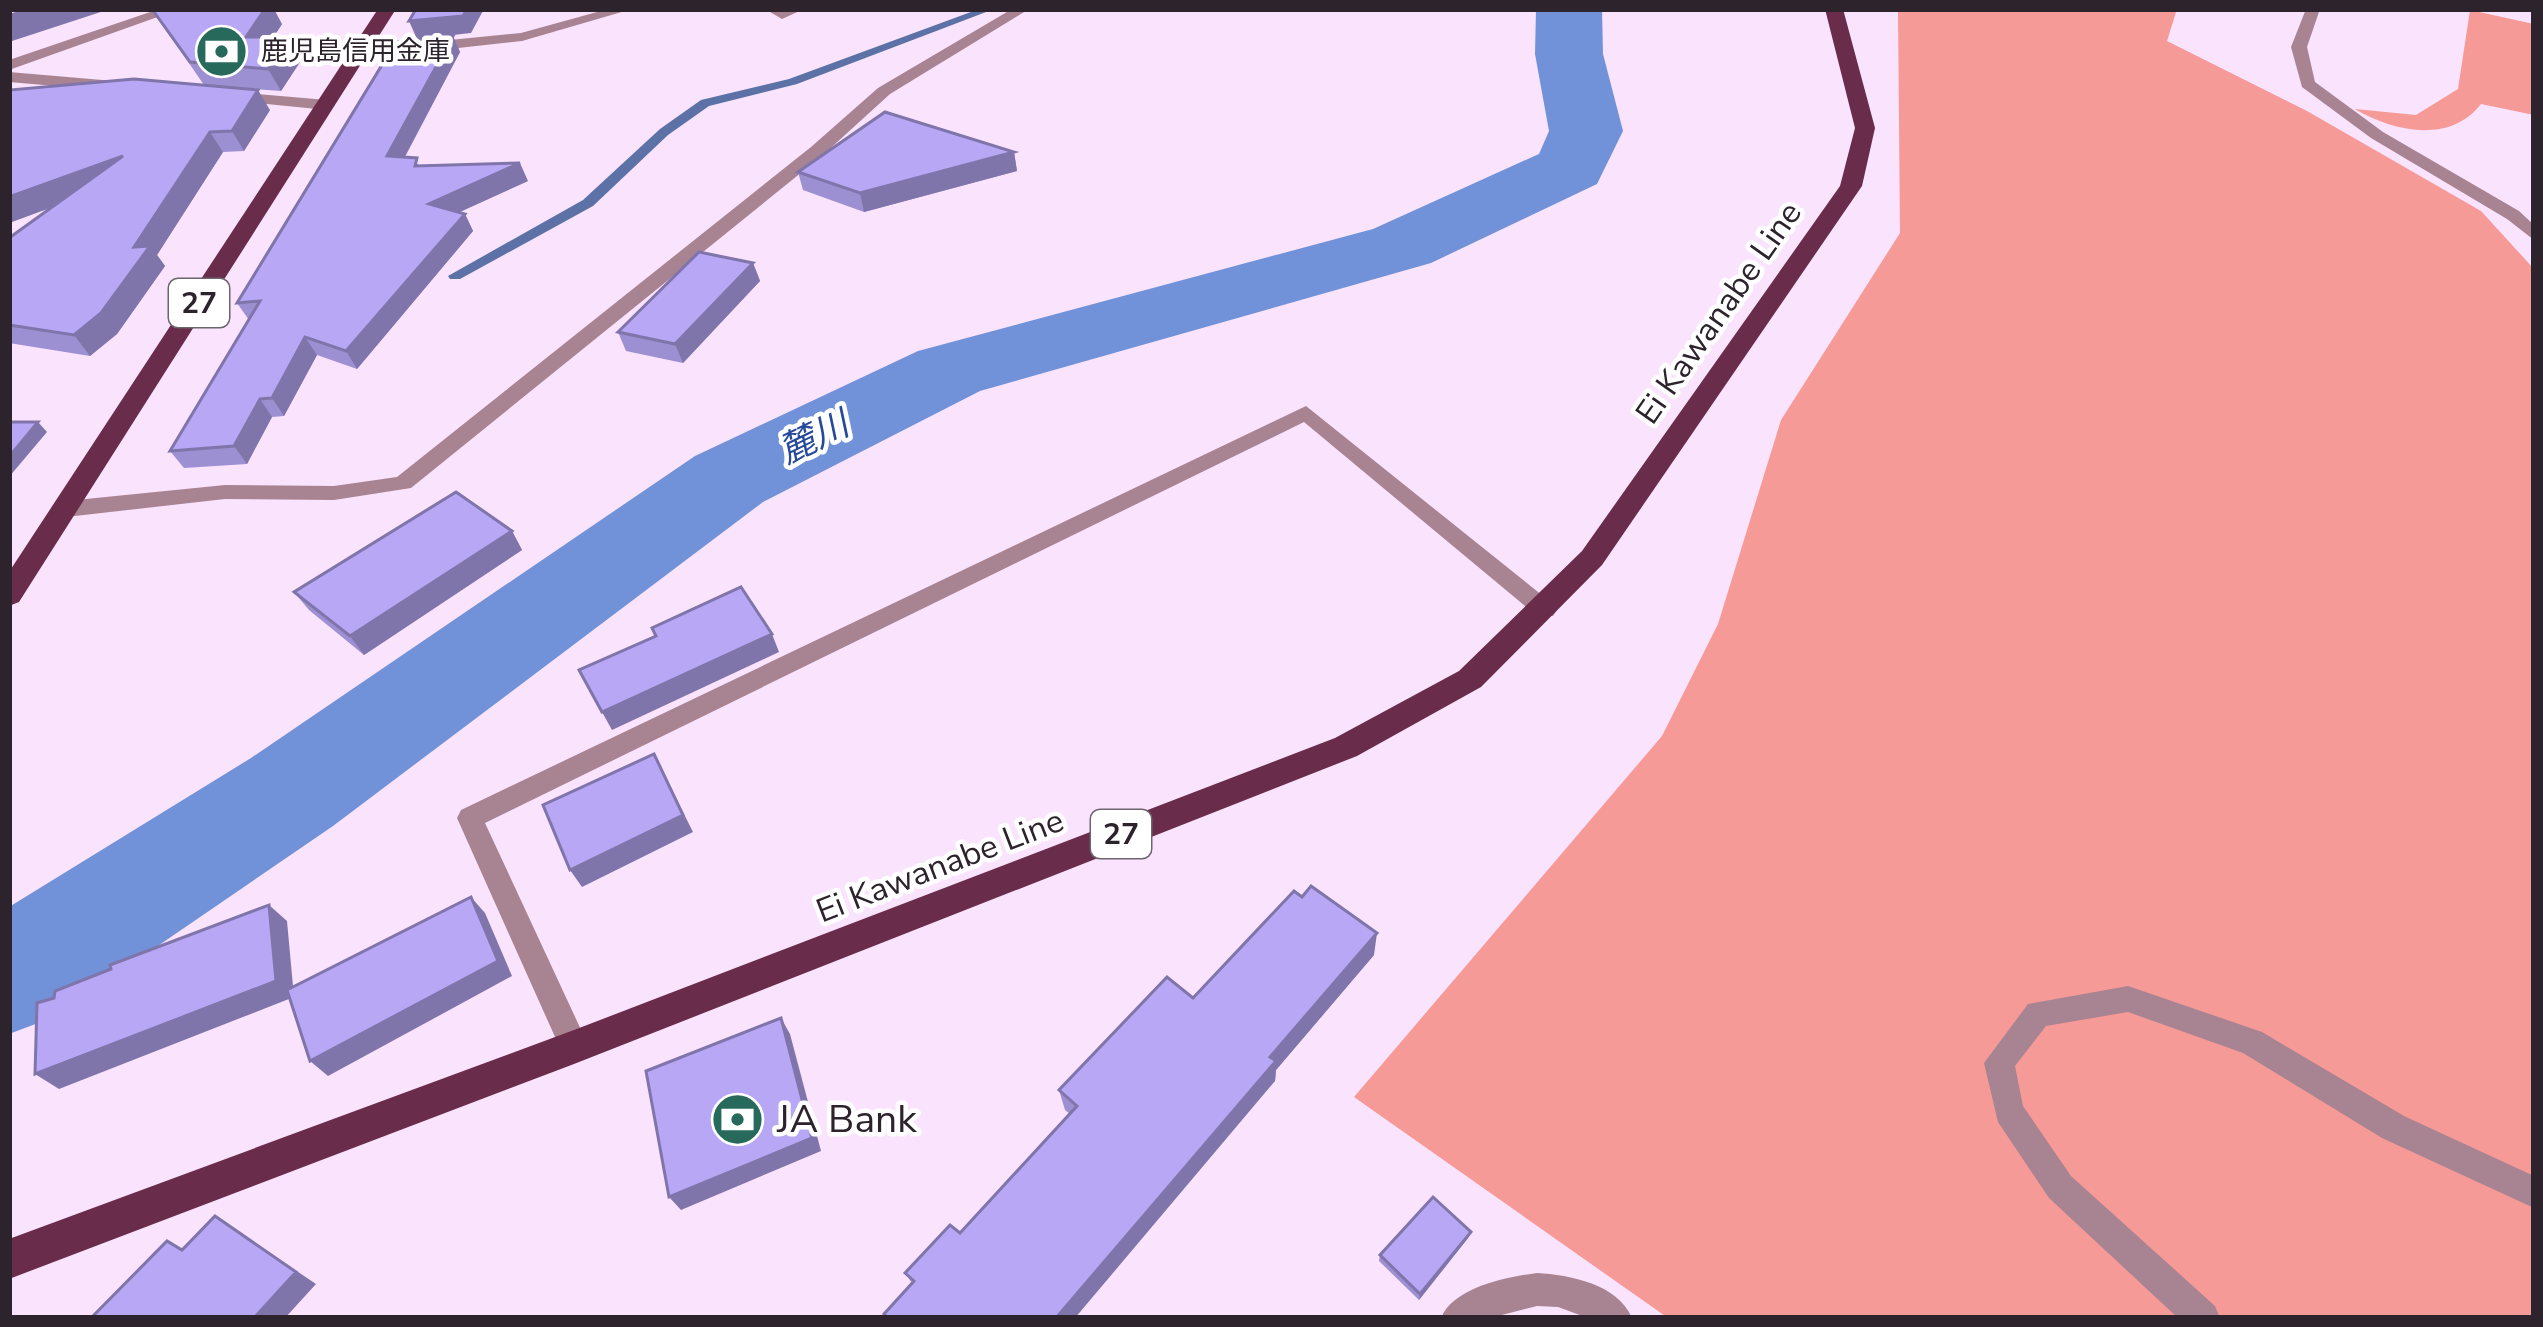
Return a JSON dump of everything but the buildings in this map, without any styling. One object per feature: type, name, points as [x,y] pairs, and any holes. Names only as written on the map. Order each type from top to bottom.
[{"type":"main road","name":"27","points":[[9,596],[387,9]]},
{"type":"main road","name":"Ei Kawanabe Line","points":[[9,1259],[574,1047],[1346,747],[1470,679],[1545,610],[1592,558],[1851,186],[1865,128],[1834,9]]},
{"type":"street","points":[[9,65],[173,9]]},
{"type":"street","points":[[358,54],[522,37],[625,9]]},
{"type":"street","points":[[772,9],[782,15],[797,9]]},
{"type":"street","points":[[66,509],[225,492],[334,494],[403,483],[817,151],[884,91],[1022,9]]},
{"type":"street","points":[[2313,9],[2299,47],[2308,84],[2377,135],[2512,215],[2534,235]]},
{"type":"street","points":[[9,76],[127,88]]},
{"type":"street","points":[[219,96],[327,105]]},
{"type":"street","points":[[574,1047],[470,818],[1306,412],[1545,610]]},
{"type":"street","points":[[2203,1318],[2060,1187],[2009,1112],[1999,1063],[2038,1014],[2128,999],[2252,1042],[2393,1127],[2534,1192]]},
{"type":"street","points":[[1458,1318],[1484,1300],[1545,1287],[1600,1303],[1615,1318]]},
{"type":"shaded area","points":[[1898,9],[2177,9],[2167,41],[2307,111],[2481,211],[2534,269],[2534,1318],[1668,1318],[1354,1097],[1662,736],[1718,624],[1781,420],[1900,233]]},
{"type":"shaded area","points":[[2470,10],[2534,24],[2534,115],[2481,104],[2454,125],[2421,130],[2387,124],[2355,109],[2416,115],[2458,89]]},
{"type":"waterway","points":[[455,276],[588,203],[664,132],[705,103],[793,82],[989,9]]},
{"type":"waterway","name":"麓川","points":[[9,976],[292,792],[729,479],[949,371],[1402,246],[1570,168],[1586,131],[1569,54],[1569,9]]},
{"type":"place","name":"鹿児島信用金庫","points":[[222,51]]},
{"type":"place","name":"JA Bank","points":[[738,1119]]}]
